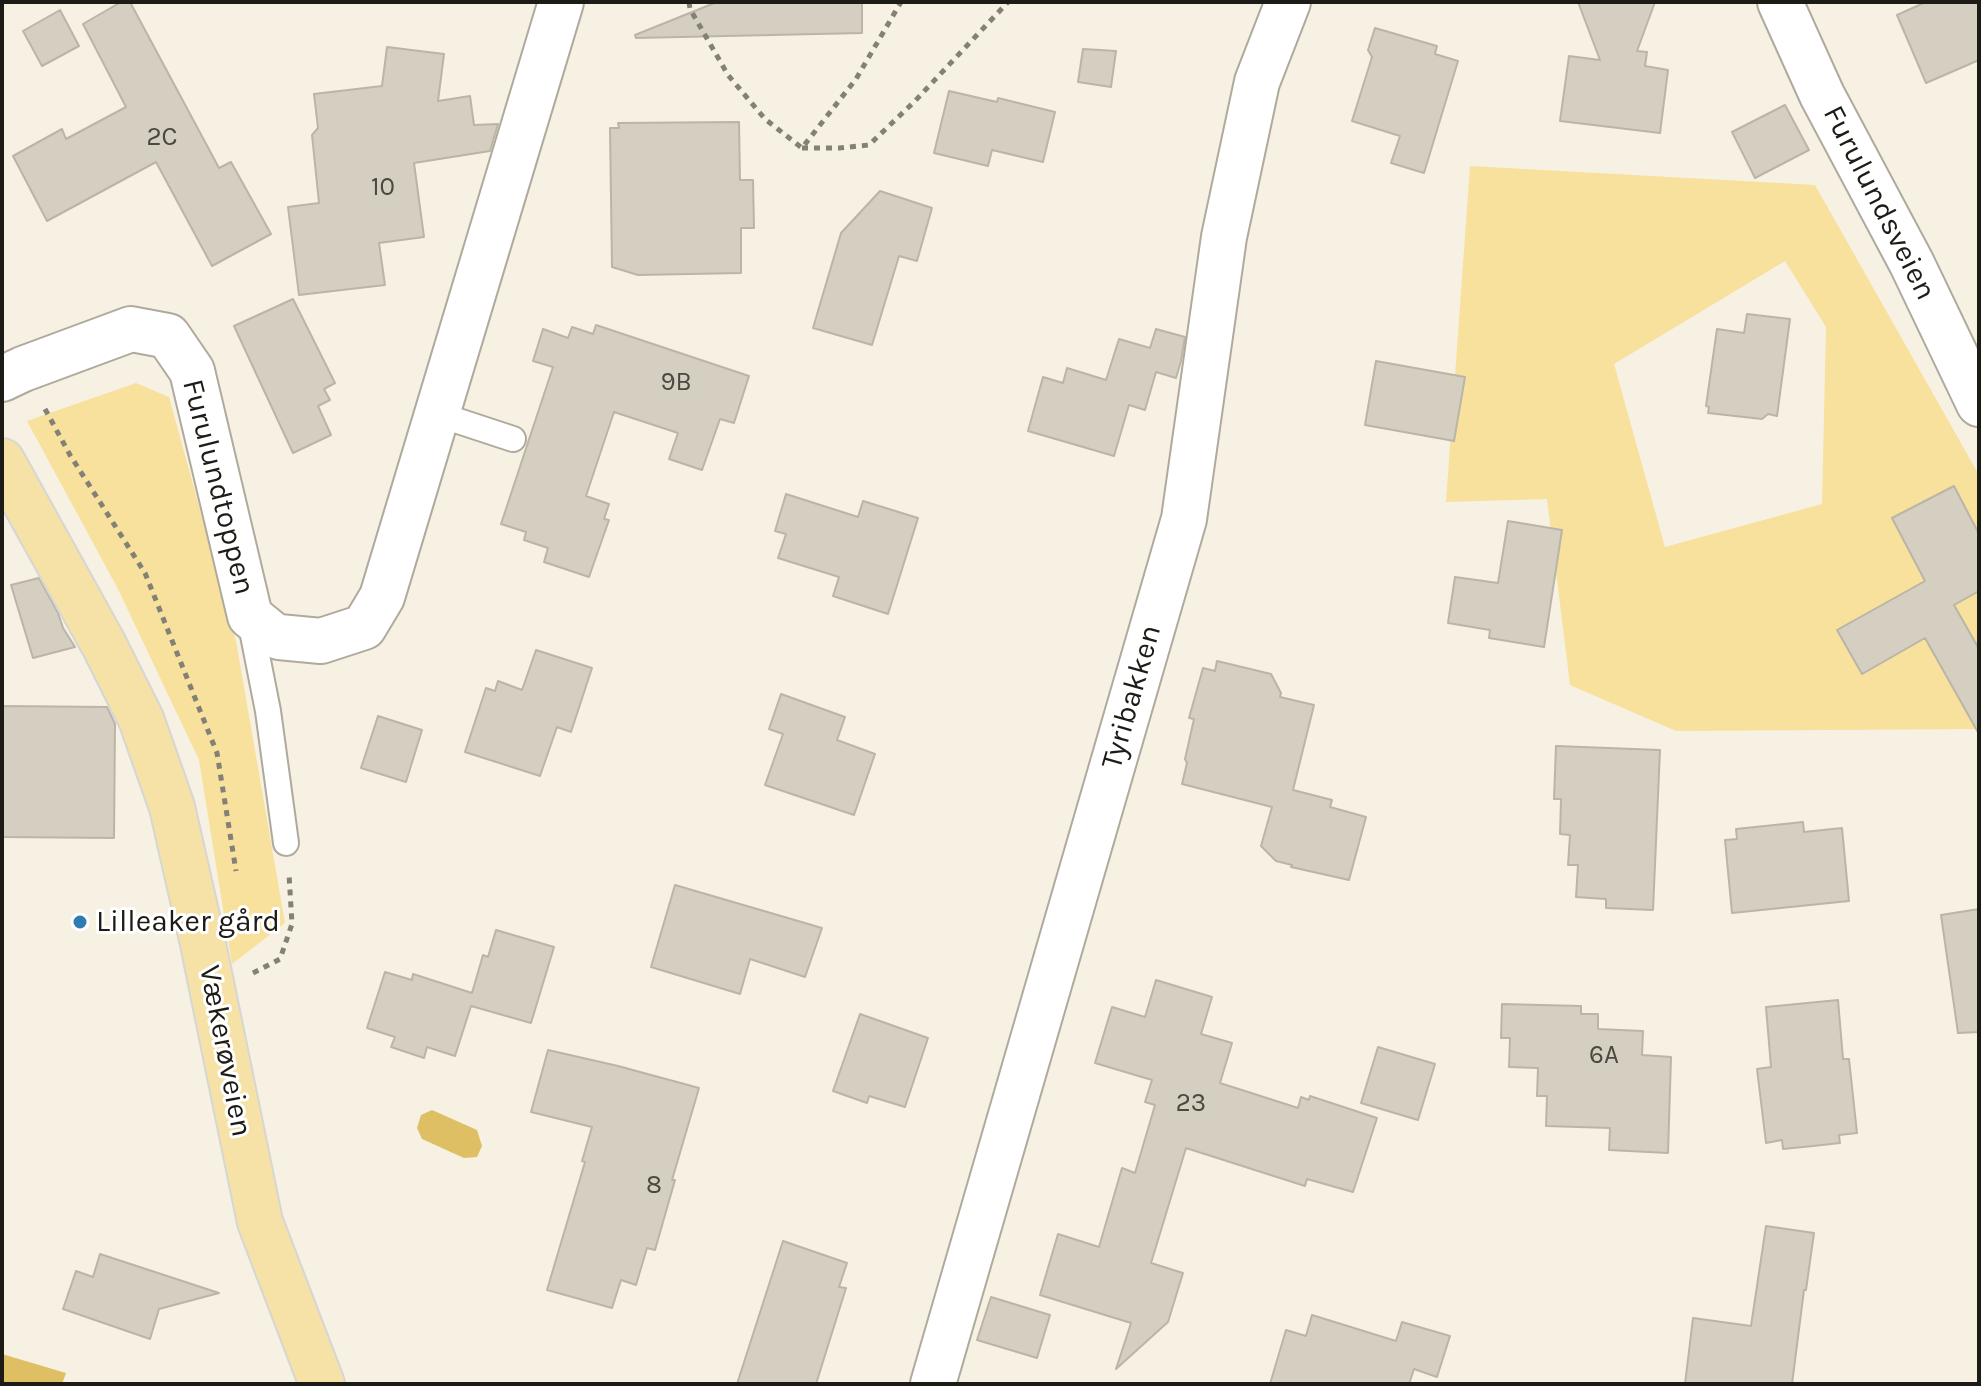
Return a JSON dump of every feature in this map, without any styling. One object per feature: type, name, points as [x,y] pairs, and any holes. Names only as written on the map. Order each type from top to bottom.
[{"type":"main road","name":"Vækerøveien","points":[[2,461],[104,645],[141,719],[172,807],[260,1222],[322,1384]]},
{"type":"street","name":"Furulundtoppen","points":[[2,379],[131,329],[168,336],[192,371],[250,616],[272,634],[321,641],[364,627],[382,597],[561,2]]},
{"type":"street","name":"Tyribakken","points":[[933,1384],[1184,519],[1224,237],[1257,82],[1288,2]]},
{"type":"street","name":"Furulundsveien","points":[[1780,2],[1822,95],[1912,264],[1979,404]]},
{"type":"lane","points":[[437,414],[513,439]]},
{"type":"lane","points":[[250,616],[268,711],[286,843]]},
{"type":"path","points":[[689,2],[690,9],[728,75],[765,119],[802,148],[869,145],[1008,2]]},
{"type":"path","points":[[802,148],[856,79],[901,2]]},
{"type":"path","points":[[252,974],[280,959],[292,924],[286,843]]},
{"type":"shaded area","points":[[1470,166],[1815,185],[1979,475],[1979,729],[1676,731],[1570,685],[1547,499],[1446,502]],"holes":[[[1785,261],[1826,327],[1822,504],[1665,547],[1614,364]]]},
{"type":"shaded area","points":[[136,383],[169,397],[236,641],[285,923],[232,964],[199,760],[118,589],[27,421]]},
{"type":"shaded area","points":[[432,1110],[477,1130],[482,1146],[477,1157],[464,1158],[422,1139],[417,1128],[421,1115]]},
{"type":"shaded area","points":[[2,1354],[66,1373],[62,1384],[2,1384]]},
{"type":"building","points":[[121,2],[130,2],[219,168],[231,162],[271,234],[212,266],[156,162],[47,221],[13,156],[62,129],[66,139],[126,107],[83,24]]},
{"type":"building","points":[[717,2],[862,2],[862,33],[636,38],[635,35]]},
{"type":"building","points":[[1578,2],[1655,2],[1637,51],[1647,52],[1645,66],[1668,70],[1660,133],[1560,121],[1569,56],[1600,60]]},
{"type":"building","points":[[1926,2],[1979,2],[1979,60],[1926,83],[1897,15]]},
{"type":"building","points":[[60,10],[79,46],[42,66],[23,31]]},
{"type":"building","points":[[1375,28],[1437,46],[1435,54],[1458,61],[1424,173],[1391,163],[1400,136],[1352,121],[1372,57],[1368,50]]},
{"type":"building","points":[[387,47],[444,54],[438,101],[470,96],[474,125],[498,124],[490,151],[414,163],[424,237],[379,243],[385,285],[299,295],[288,207],[319,203],[312,135],[318,128],[314,94],[382,86]]},
{"type":"building","points":[[1083,49],[1116,51],[1111,87],[1078,82]]},
{"type":"building","points":[[949,91],[997,102],[998,98],[1055,112],[1043,162],[992,150],[988,166],[934,153]]},
{"type":"building","points":[[1785,105],[1809,150],[1755,178],[1732,132]]},
{"type":"building","points":[[739,122],[740,180],[753,180],[754,228],[741,228],[741,273],[638,275],[612,267],[610,128],[619,128],[618,123]]},
{"type":"building","points":[[880,191],[932,208],[917,261],[899,256],[872,345],[813,328],[841,233]]},
{"type":"building","points":[[293,299],[335,383],[324,389],[330,400],[318,406],[331,435],[293,453],[234,326]]},
{"type":"building","points":[[1747,314],[1790,319],[1777,416],[1768,414],[1762,419],[1708,413],[1709,407],[1706,406],[1717,329],[1744,333]]},
{"type":"building","points":[[596,325],[749,376],[734,423],[720,419],[702,470],[669,459],[678,433],[614,412],[586,496],[609,504],[604,519],[609,520],[589,577],[544,562],[548,548],[524,540],[526,532],[501,524],[553,367],[533,361],[543,329],[568,338],[572,327],[593,334]]},
{"type":"building","points":[[1156,329],[1185,337],[1176,378],[1156,372],[1145,410],[1129,405],[1114,456],[1028,431],[1043,377],[1063,383],[1067,368],[1106,380],[1119,339],[1150,348]]},
{"type":"building","points":[[1376,361],[1465,377],[1454,441],[1365,425]]},
{"type":"building","points":[[1954,486],[1979,534],[1979,591],[1954,605],[1979,649],[1979,734],[1925,638],[1862,674],[1837,630],[1925,581],[1892,518]]},
{"type":"building","points":[[786,494],[858,517],[863,501],[918,518],[888,614],[833,596],[839,577],[778,558],[786,534],[775,531]]},
{"type":"building","points":[[1508,521],[1562,530],[1544,647],[1489,638],[1490,630],[1448,623],[1455,577],[1498,583]]},
{"type":"building","points":[[39,578],[75,647],[33,658],[11,585]]},
{"type":"building","points":[[536,650],[592,668],[571,732],[557,727],[540,776],[465,752],[486,688],[495,691],[498,681],[522,690]]},
{"type":"building","points":[[1217,661],[1271,674],[1280,697],[1314,705],[1293,790],[1332,800],[1330,807],[1366,817],[1349,880],[1276,861],[1261,846],[1272,807],[1182,784],[1194,719],[1189,718],[1203,668],[1215,671]]},
{"type":"building","points":[[781,694],[845,717],[837,740],[875,754],[854,815],[765,785],[783,734],[769,729]]},
{"type":"building","points":[[2,706],[107,707],[115,724],[114,838],[2,837]]},
{"type":"building","points":[[378,716],[422,730],[406,782],[361,768]]},
{"type":"building","points":[[1556,746],[1660,750],[1653,910],[1606,908],[1606,899],[1576,897],[1578,865],[1568,865],[1570,835],[1560,834],[1561,799],[1554,799]]},
{"type":"building","points":[[1803,822],[1804,832],[1842,828],[1849,901],[1732,913],[1725,840],[1737,839],[1736,829]]},
{"type":"building","points":[[675,885],[822,928],[805,977],[750,959],[740,994],[651,967]]},
{"type":"building","points":[[1979,909],[1979,1032],[1958,1033],[1941,915]]},
{"type":"building","points":[[496,930],[554,947],[531,1023],[471,1006],[455,1056],[427,1047],[424,1058],[391,1047],[395,1037],[367,1028],[385,972],[412,980],[413,974],[472,993],[483,955],[488,957]]},
{"type":"building","points":[[1156,980],[1212,997],[1201,1034],[1232,1043],[1220,1083],[1298,1108],[1301,1097],[1309,1100],[1310,1096],[1377,1118],[1353,1192],[1307,1179],[1305,1186],[1186,1148],[1151,1263],[1183,1273],[1168,1322],[1116,1369],[1131,1323],[1040,1295],[1058,1234],[1099,1247],[1122,1168],[1135,1173],[1155,1105],[1145,1102],[1152,1080],[1095,1063],[1112,1007],[1145,1017]]},
{"type":"building","points":[[1838,1000],[1843,1059],[1849,1059],[1857,1133],[1839,1135],[1840,1143],[1813,1146],[1783,1149],[1782,1140],[1766,1143],[1757,1069],[1771,1067],[1766,1007]]},
{"type":"building","points":[[1502,1004],[1581,1006],[1581,1014],[1598,1014],[1598,1029],[1643,1031],[1642,1055],[1671,1057],[1668,1153],[1609,1150],[1610,1128],[1546,1126],[1547,1096],[1537,1096],[1538,1068],[1509,1067],[1510,1038],[1501,1038]]},
{"type":"building","points":[[860,1014],[928,1038],[905,1107],[869,1096],[867,1103],[833,1091]]},
{"type":"building","points":[[1378,1047],[1435,1064],[1418,1120],[1361,1103]]},
{"type":"building","points":[[548,1050],[699,1088],[655,1250],[647,1248],[636,1285],[621,1280],[612,1308],[547,1290],[585,1162],[582,1161],[592,1127],[531,1112]]},
{"type":"building","points":[[1766,1226],[1814,1233],[1792,1384],[1685,1384],[1693,1318],[1751,1326]]},
{"type":"building","points":[[783,1241],[847,1263],[839,1287],[846,1288],[816,1384],[737,1384]]},
{"type":"building","points":[[100,1254],[219,1293],[159,1309],[150,1339],[63,1309],[76,1271],[93,1277]]},
{"type":"building","points":[[991,1297],[1050,1315],[1037,1358],[977,1340]]},
{"type":"building","points":[[1312,1315],[1396,1341],[1402,1322],[1450,1336],[1437,1377],[1414,1369],[1409,1384],[1270,1384],[1286,1330],[1306,1336]]},
{"type":"place","name":"Lilleaker gård","points":[[80,922]]}]
